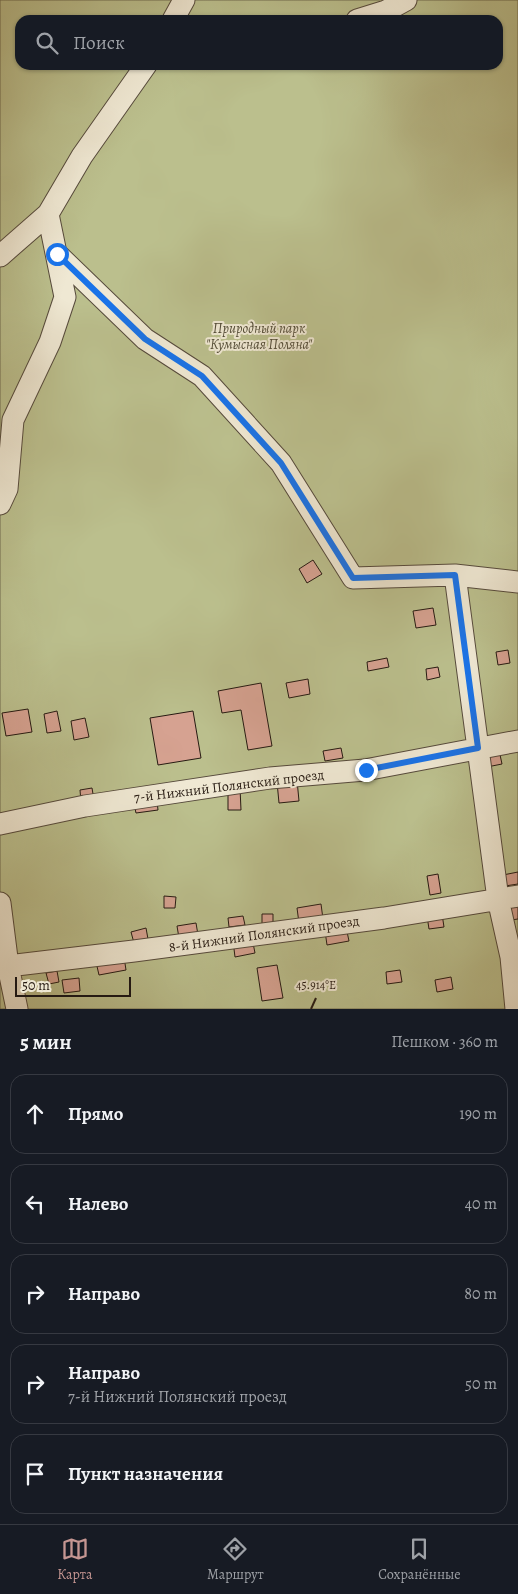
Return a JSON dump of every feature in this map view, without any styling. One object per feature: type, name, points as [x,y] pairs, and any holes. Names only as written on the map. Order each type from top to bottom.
[{"type":"street","points":[[176,15],[184,0]]},
{"type":"street","points":[[373,15],[386,11],[406,0]]},
{"type":"street","points":[[0,256],[48,214],[82,156],[142,70]]},
{"type":"street","points":[[0,504],[7,489],[13,420],[50,342],[65,297],[48,214]]},
{"type":"street","points":[[57,254],[145,339],[202,376],[216,391],[281,463],[353,578],[455,575],[518,582]]},
{"type":"street","points":[[455,575],[478,748],[508,898],[510,957],[516,1009]]},
{"type":"street","name":"7-й Нижний Полянский проезд","points":[[0,824],[85,806],[270,778],[366,770],[518,742]]},
{"type":"street","name":"8-й Нижний Полянский проезд","points":[[8,966],[384,918],[508,898]]},
{"type":"street","points":[[0,903],[16,1009]]},
{"type":"green space","name":"Природный парк \"Кумысная Поляна\"","points":[[0,0],[518,0],[518,1009],[0,1009]]},
{"type":"building","points":[[313,560],[322,574],[307,583],[299,569]]},
{"type":"building","points":[[433,608],[436,625],[416,628],[413,611]]},
{"type":"building","points":[[508,650],[510,663],[498,665],[496,652]]},
{"type":"building","points":[[387,658],[389,667],[368,671],[367,662]]},
{"type":"building","points":[[438,667],[440,677],[427,680],[426,669]]},
{"type":"building","points":[[308,679],[310,694],[289,698],[286,683]]},
{"type":"building","points":[[261,683],[272,746],[248,750],[241,710],[222,713],[218,691]]},
{"type":"building","points":[[28,709],[32,732],[6,736],[2,713]]},
{"type":"building","points":[[57,711],[61,731],[47,733],[44,714]]},
{"type":"building","points":[[193,711],[201,758],[158,765],[150,718]]},
{"type":"building","points":[[85,718],[89,737],[74,740],[71,721]]},
{"type":"building","points":[[341,748],[343,758],[325,761],[323,751]]},
{"type":"building","points":[[499,750],[502,764],[487,767],[484,753]]},
{"type":"building","points":[[297,780],[299,801],[279,803],[277,782]]},
{"type":"building","points":[[92,788],[94,800],[81,802],[80,790]]},
{"type":"building","points":[[240,788],[241,810],[228,810],[228,789]]},
{"type":"building","points":[[157,801],[158,810],[136,813],[134,804]]},
{"type":"building","points":[[518,872],[518,884],[505,886],[503,875]]},
{"type":"building","points":[[438,874],[441,893],[430,895],[427,876]]},
{"type":"building","points":[[164,896],[176,897],[175,908],[164,908]]},
{"type":"building","points":[[518,903],[518,919],[511,920],[509,904]]},
{"type":"building","points":[[321,904],[323,919],[299,923],[297,908]]},
{"type":"building","points":[[262,914],[273,914],[273,927],[262,927]]},
{"type":"building","points":[[442,914],[444,927],[429,929],[427,916]]},
{"type":"building","points":[[243,916],[245,925],[229,927],[228,918]]},
{"type":"building","points":[[196,923],[198,935],[179,938],[177,926]]},
{"type":"building","points":[[346,927],[349,941],[327,945],[325,931]]},
{"type":"building","points":[[146,928],[148,939],[134,943],[131,932]]},
{"type":"building","points":[[252,938],[255,953],[235,957],[233,941]]},
{"type":"building","points":[[124,957],[126,970],[99,975],[96,962]]},
{"type":"building","points":[[277,965],[283,998],[262,1001],[257,968]]},
{"type":"building","points":[[400,970],[402,982],[387,984],[386,972]]},
{"type":"building","points":[[57,971],[59,982],[49,984],[46,973]]},
{"type":"building","points":[[451,977],[453,989],[437,992],[435,980]]},
{"type":"building","points":[[79,978],[80,991],[64,993],[62,980]]},
{"type":"route","points":[[57,254],[145,339],[202,376],[281,463],[353,578],[455,575],[478,748],[366,770]]}]
